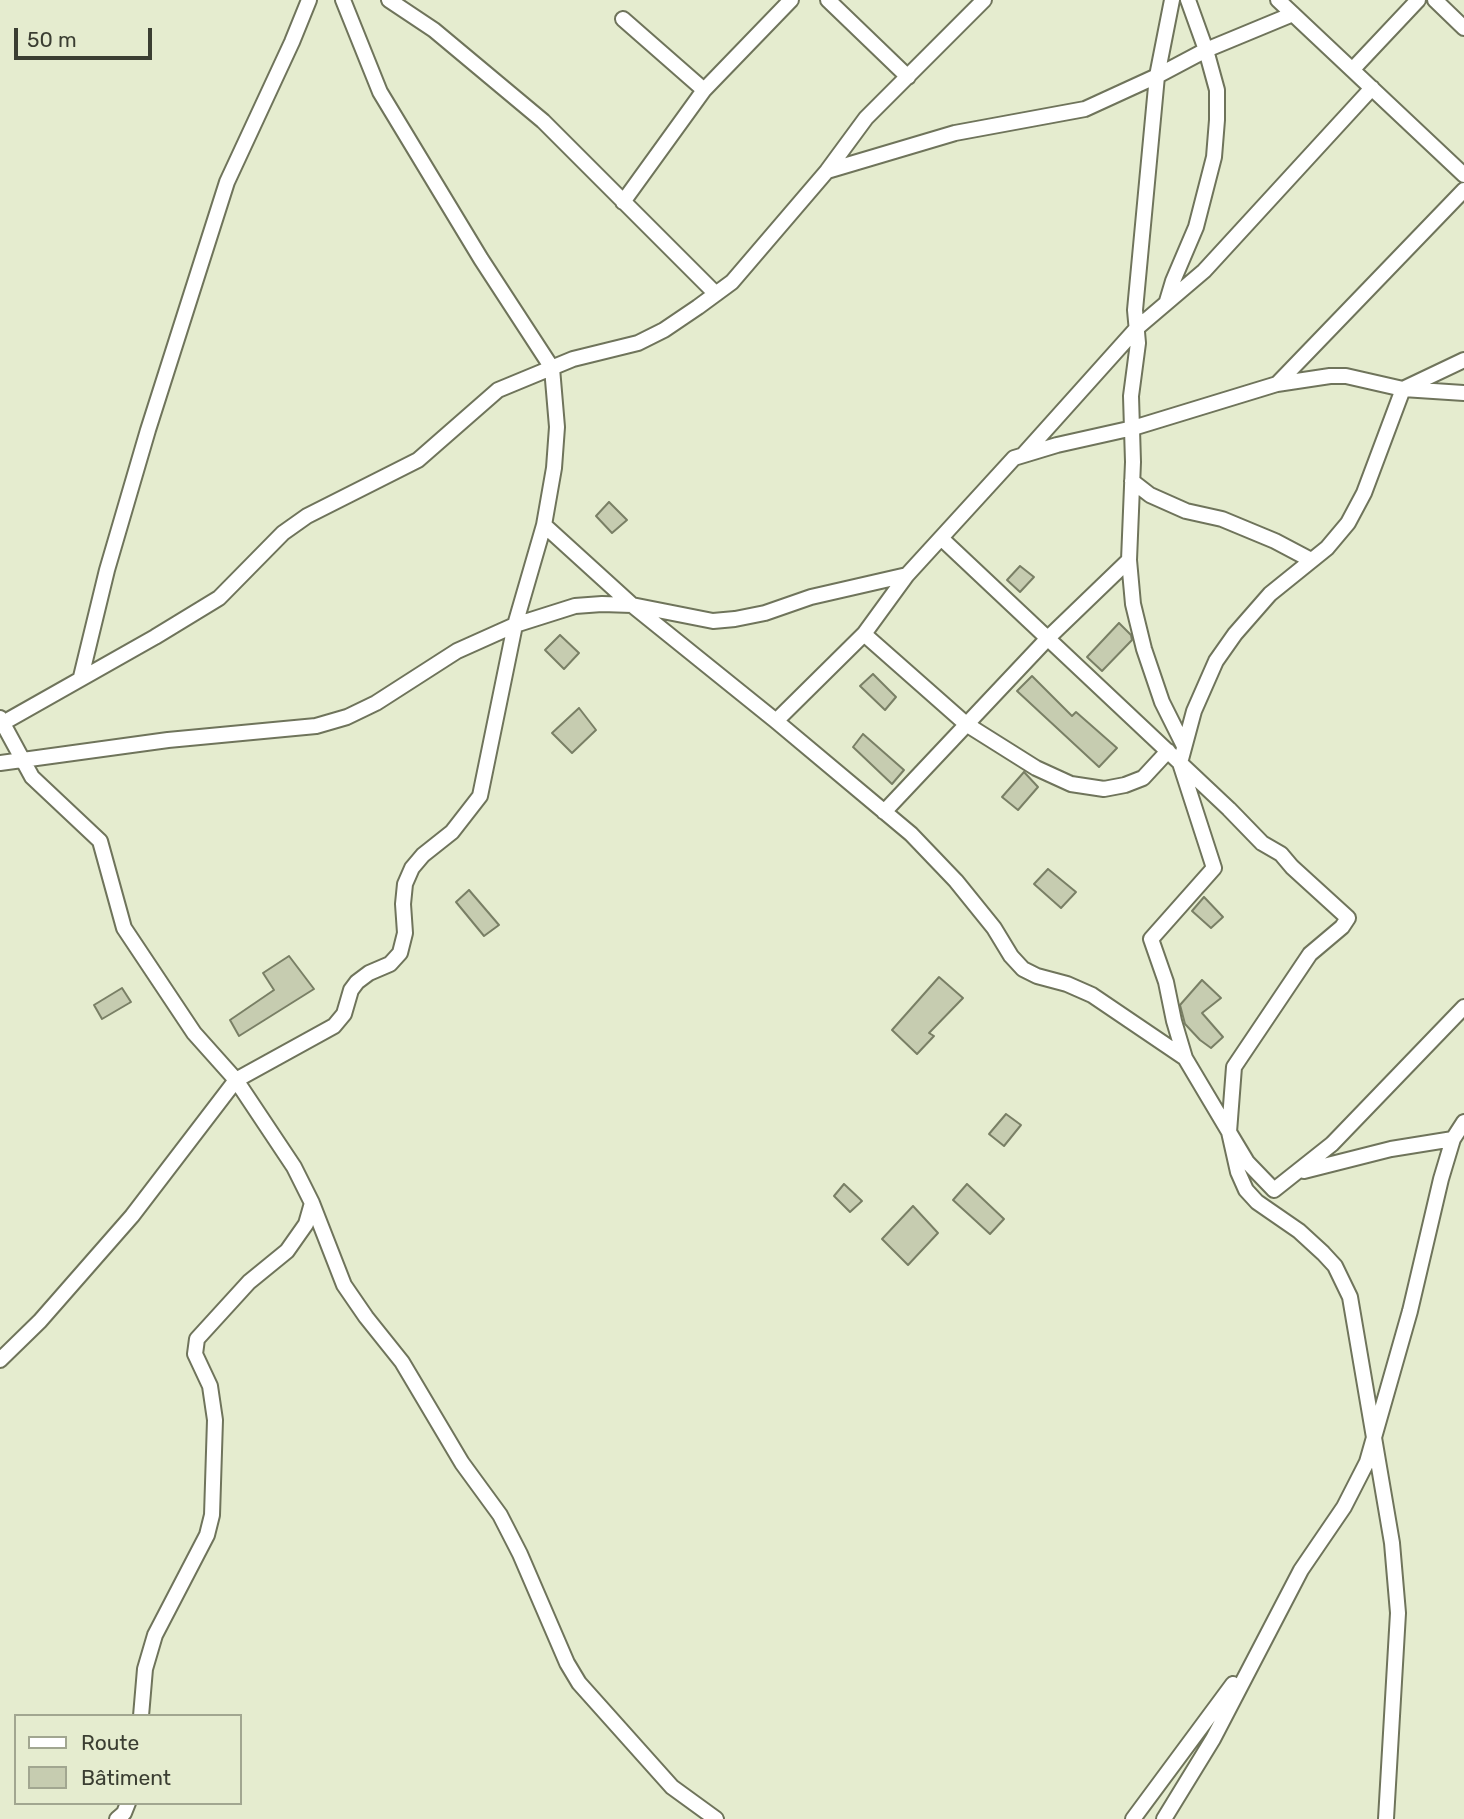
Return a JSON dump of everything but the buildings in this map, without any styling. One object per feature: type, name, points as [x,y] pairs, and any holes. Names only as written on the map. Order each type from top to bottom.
[{"type":"street","points":[[81,677],[118,532],[227,182],[283,63],[309,0]]},
{"type":"street","points":[[2,1357],[40,1321],[132,1216],[236,1080],[334,1026],[344,1014],[351,990],[357,982],[369,973],[390,964],[400,953],[404,944],[405,884],[412,868],[423,855],[452,832],[480,796],[515,625],[544,525],[554,468],[557,426],[552,368],[475,249],[380,92],[343,0]]},
{"type":"street","points":[[388,0],[434,30],[543,121],[716,294]]},
{"type":"street","points":[[623,202],[704,90],[790,0]]},
{"type":"street","points":[[828,0],[908,77]]},
{"type":"street","points":[[716,1819],[672,1787],[579,1683],[567,1663],[500,1515],[462,1464],[402,1362],[344,1285],[295,1167],[236,1080],[194,1033],[124,928],[100,841],[32,777],[1,720],[155,637],[219,598],[284,533],[307,516],[418,460],[498,390],[573,359],[651,338],[716,294],[732,282],[827,171],[866,118],[984,0]]},
{"type":"street","points":[[1171,0],[1157,76],[1135,310],[1138,343],[1131,396],[1133,428],[1129,560],[1133,604],[1144,649],[1162,702],[1184,746]]},
{"type":"street","points":[[1167,301],[1196,227],[1214,157],[1217,120],[1217,90],[1188,0]]},
{"type":"street","points":[[1278,0],[1464,175]]},
{"type":"street","points":[[1353,69],[1418,0]]},
{"type":"street","points":[[1435,0],[1464,28]]},
{"type":"street","points":[[827,171],[955,133],[1085,109],[1206,50],[1293,14]]},
{"type":"street","points":[[623,19],[704,90]]},
{"type":"street","points":[[776,721],[864,634],[907,575],[1007,465],[1023,454],[1137,328],[1205,271],[1373,88]]},
{"type":"street","points":[[1278,384],[1464,190]]},
{"type":"street","points":[[1268,1184],[1247,1162],[1185,1058],[1152,939],[1214,868],[1180,763],[1184,746],[1194,711],[1216,661],[1235,634],[1270,594],[1327,548],[1348,523],[1364,493],[1403,389],[1464,360]]},
{"type":"street","points":[[1023,454],[1133,428],[1278,384],[1308,378],[1346,376],[1403,389],[1464,393]]},
{"type":"street","points":[[1132,481],[1150,495],[1186,511],[1222,519],[1311,559]]},
{"type":"street","points":[[544,525],[632,605],[911,834],[956,881],[1023,969],[1092,995],[1185,1058]]},
{"type":"street","points":[[941,538],[1262,843],[1281,855],[1348,918],[1342,927],[1310,954],[1234,1067],[1229,1132],[1238,1172],[1251,1195],[1315,1246],[1335,1266],[1350,1297],[1392,1543],[1398,1613],[1386,1819]]},
{"type":"street","points":[[884,812],[1048,638],[1129,560]]},
{"type":"street","points":[[0,763],[169,740],[316,726],[347,717],[376,703],[457,651],[515,625],[575,607],[632,605],[713,621],[735,619],[765,613],[811,597],[907,575]]},
{"type":"street","points":[[864,634],[966,724],[1036,768],[1071,784],[1104,789],[1125,785],[1143,778],[1168,751]]},
{"type":"street","points":[[1297,1172],[1332,1144],[1464,1007]]},
{"type":"street","points":[[1164,1819],[1213,1739],[1301,1570],[1344,1507],[1367,1462],[1410,1311],[1441,1179],[1453,1139],[1464,1122]]},
{"type":"street","points":[[1251,1195],[1268,1184],[1297,1172],[1391,1149],[1453,1139]]},
{"type":"street","points":[[141,1714],[145,1669],[155,1635],[207,1535],[212,1516],[215,1420],[210,1386],[195,1354],[197,1339],[249,1282],[287,1251],[306,1224],[312,1203]]},
{"type":"street","points":[[1133,1819],[1255,1654]]},
{"type":"street","points":[[117,1819],[124,1813],[127,1805]]}]
